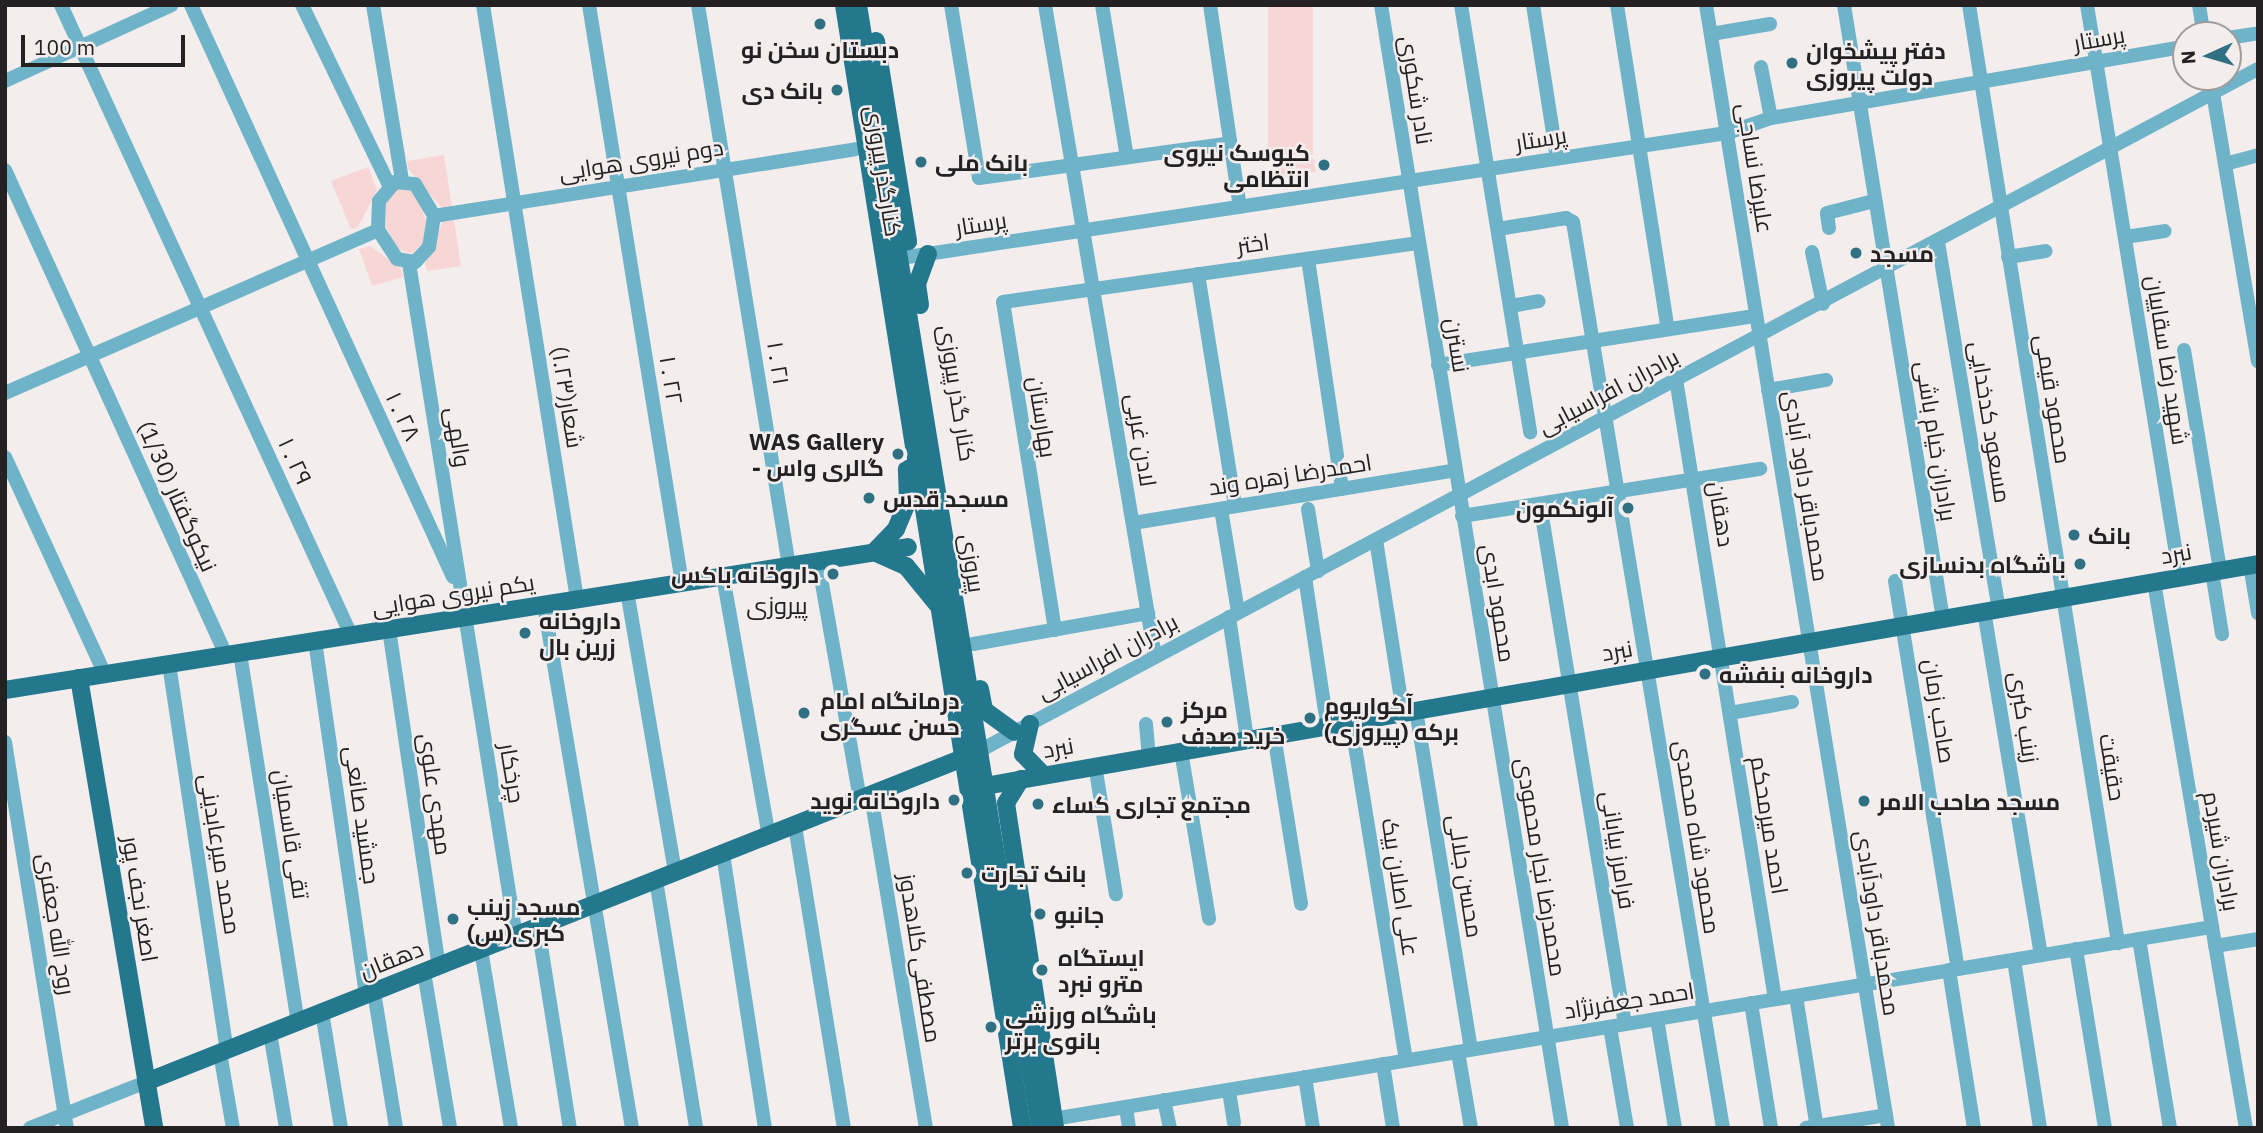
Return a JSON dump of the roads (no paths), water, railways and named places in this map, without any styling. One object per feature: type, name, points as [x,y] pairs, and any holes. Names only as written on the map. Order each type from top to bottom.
[{"type":"main road","name":"کنارگذر پیروزی","points":[[832,5],[877,289],[888,330],[897,342]]},
{"type":"main road","name":"پیروزی","points":[[844,5],[856,79],[952,540],[972,755],[985,786],[1042,1125]]},
{"type":"main road","name":"پیروزی","points":[[858,5],[893,260],[897,342],[939,607],[972,755],[1042,1125]]},
{"type":"main road","points":[[870,5],[909,239],[893,260]]},
{"type":"main road","points":[[837,37],[856,79]]},
{"type":"main road","name":"کنار گذر پیروزی","points":[[928,254],[917,284],[952,540],[984,710],[1022,728]]},
{"type":"main road","points":[[904,387],[908,501],[896,529],[874,552],[906,566],[939,607]]},
{"type":"main road","name":"یکم نیروی هوایی","points":[[5,690],[908,547]]},
{"type":"main road","name":"نبرد","points":[[985,786],[2254,565]]},
{"type":"main road","name":"اصغر نجف پور","points":[[79,678],[154,1128]]},
{"type":"main road","points":[[1022,728],[1023,754],[1043,775]]},
{"type":"main road","name":"دهقان","points":[[146,1082],[972,755]]},
{"type":"main road","points":[[1021,779],[1006,803],[1037,1011],[1042,1125]]},
{"type":"main road","points":[[1012,952],[1025,927]]},
{"type":"main road","points":[[1018,993],[1037,1011]]},
{"type":"street","name":"۱ . ۲۹","points":[[61,5],[351,635]]},
{"type":"street","points":[[5,81],[172,5]]},
{"type":"street","name":"۱ . ۲۸","points":[[191,5],[460,592]]},
{"type":"street","points":[[302,5],[395,183],[422,192],[434,216],[429,247],[409,263],[393,256],[378,230],[378,205],[395,183],[373,5]]},
{"type":"street","name":"شعار(۱.۲۳)","points":[[483,5],[578,599]]},
{"type":"street","name":"۱ . ۲۲","points":[[589,5],[682,583]]},
{"type":"street","name":"۱ . ۲۱","points":[[698,5],[789,566]]},
{"type":"street","points":[[951,5],[979,178],[1231,143]]},
{"type":"street","name":"لادن غربی","points":[[1045,5],[1155,656]]},
{"type":"street","points":[[1102,5],[1127,156]]},
{"type":"street","points":[[1210,5],[1240,207]]},
{"type":"street","name":"نادر شکوری","points":[[1381,5],[1409,181]]},
{"type":"street","points":[[1461,5],[1530,432]]},
{"type":"street","points":[[1533,5],[1557,158]]},
{"type":"street","points":[[1617,5],[1668,329]]},
{"type":"street","name":"علیرضا نساجی","points":[[1706,5],[1760,338]]},
{"type":"street","name":"برادران خیام باشی","points":[[1844,5],[1857,103],[1943,619]]},
{"type":"street","name":"محمود قیمی","points":[[1969,5],[2063,598]]},
{"type":"street","name":"شهید رضا سقاییان","points":[[2087,5],[2180,578]]},
{"type":"street","points":[[1711,34],[1770,24]]},
{"type":"street","name":"پرستار","points":[[893,260],[1727,133],[1771,118],[2172,48]]},
{"type":"street","points":[[1761,67],[1771,118]]},
{"type":"street","name":"برادران افراسیابی","points":[[972,755],[1676,379],[1760,338],[2258,69]]},
{"type":"street","points":[[2213,93],[2258,361]]},
{"type":"street","name":"دوم نیروی هوایی","points":[[434,216],[514,201],[855,149]]},
{"type":"street","points":[[2225,164],[2258,155]]},
{"type":"street","name":"نیکوگفتار (1/30)","points":[[5,170],[89,355],[233,654]]},
{"type":"street","name":"نسترن","points":[[1409,181],[1462,516]]},
{"type":"street","points":[[1829,228],[1827,213],[1874,201]]},
{"type":"street","name":"محمود شاه محمدی","points":[[1498,229],[1570,219],[1594,341],[1723,1128]]},
{"type":"street","points":[[5,393],[199,305],[378,230]]},
{"type":"street","points":[[2124,237],[2165,231]]},
{"type":"street","name":"مسعود کدخدایی","points":[[1938,242],[1992,610]]},
{"type":"street","name":"اختر","points":[[1094,289],[1419,243]]},
{"type":"street","points":[[2008,257],[2046,251]]},
{"type":"street","points":[[1812,253],[1823,304]]},
{"type":"street","points":[[1308,259],[1342,489]]},
{"type":"street","name":"والهی","points":[[409,263],[464,617]]},
{"type":"street","points":[[1198,274],[1228,508],[1234,615],[1247,739]]},
{"type":"street","name":"بهارستان","points":[[1055,630],[1002,307],[1006,301],[1094,289]]},
{"type":"street","points":[[1511,306],[1539,301]]},
{"type":"street","points":[[1438,365],[1756,316]]},
{"type":"street","name":"محمدباقر داود آبادی","points":[[1760,338],[1809,642]]},
{"type":"street","points":[[2184,351],[2216,571],[2221,634]]},
{"type":"street","name":"دهقان","points":[[1676,379],[1720,657]]},
{"type":"street","points":[[1768,390],[1826,380]]},
{"type":"street","points":[[5,457],[105,674]]},
{"type":"street","points":[[1462,516],[1760,469]]},
{"type":"street","name":"احمدرضا زهره وند","points":[[1133,523],[1455,470]]},
{"type":"street","name":"فرامرز بیابانی","points":[[1540,503],[1569,684],[1617,1025],[1627,1128]]},
{"type":"street","points":[[1308,509],[1327,725]]},
{"type":"street","name":"محمود ابدی","points":[[1462,516],[1491,697]]},
{"type":"street","name":"محسن جلالی","points":[[1376,540],[1409,711],[1464,1051],[1471,1128]]},
{"type":"street","name":"مصطفی کلاهدوز","points":[[818,561],[926,1128]]},
{"type":"street","points":[[2254,565],[2258,613]]},
{"type":"street","points":[[723,576],[769,836]]},
{"type":"street","name":"صاحب زمان","points":[[1895,582],[1954,970],[1974,1128]]},
{"type":"street","name":"برادران شیردم","points":[[2154,582],[2246,1128]]},
{"type":"street","points":[[628,591],[675,873]]},
{"type":"street","name":"حقیقت","points":[[2063,598],[2118,943]]},
{"type":"street","points":[[544,604],[632,1128]]},
{"type":"street","name":"زینب کبری","points":[[1992,610],[2040,955]]},
{"type":"street","points":[[973,644],[1148,613]]},
{"type":"street","name":"چرخکار","points":[[464,617],[516,936]]},
{"type":"street","name":"مهدی علوی","points":[[389,629],[450,1128]]},
{"type":"street","name":"جمشید صانعی","points":[[315,641],[370,993],[396,1128]]},
{"type":"street","name":"محمدباقر داودآبادی","points":[[1809,642],[1887,1121]]},
{"type":"street","name":"تقی قاسمیان","points":[[233,654],[298,1022]]},
{"type":"street","name":"احمد میرمحکم","points":[[1720,657],[1775,999]]},
{"type":"street","name":"محمد میرعابدینی","points":[[169,664],[233,1128]]},
{"type":"street","name":"محمدرضا نجار محمودی","points":[[1491,697],[1562,1128]]},
{"type":"street","points":[[1730,713],[1792,702]]},
{"type":"street","name":"علی اصلان بیک","points":[[1351,721],[1406,1060]]},
{"type":"street","points":[[1146,724],[1149,756]]},
{"type":"street","points":[[1274,734],[1301,904]]},
{"type":"street","name":"روح الله جعفری","points":[[5,742],[66,1121]]},
{"type":"street","points":[[1181,751],[1209,919]]},
{"type":"street","points":[[1096,765],[1116,894]]},
{"type":"street","points":[[795,826],[844,1128]]},
{"type":"street","points":[[723,854],[765,1128]]},
{"type":"street","points":[[656,880],[696,1128]]},
{"type":"street","points":[[538,927],[570,1128]]},
{"type":"street","name":"احمد جعفرنژاد","points":[[1042,1125],[1164,1100],[2212,927]]},
{"type":"street","points":[[2139,939],[2170,1128]]},
{"type":"street","points":[[2215,946],[2258,939]]},
{"type":"street","points":[[481,950],[511,1128]]},
{"type":"street","points":[[2076,950],[2105,1128]]},
{"type":"street","points":[[2014,960],[2040,1128]]},
{"type":"street","points":[[1796,996],[1813,1127],[1887,1121]]},
{"type":"street","points":[[1751,1003],[1771,1128]]},
{"type":"street","points":[[322,1012],[341,1128]]},
{"type":"street","points":[[1657,1019],[1675,1128]]},
{"type":"street","points":[[270,1033],[286,1128]]},
{"type":"street","points":[[1383,1064],[1393,1128]]},
{"type":"street","points":[[1305,1077],[1313,1128]]},
{"type":"street","name":"دهقان","points":[[30,1128],[66,1121],[146,1082]]},
{"type":"street","points":[[1229,1091],[1234,1123]]},
{"type":"street","points":[[1164,1100],[1170,1128]]},
{"type":"street","points":[[1126,1107],[1129,1128]]},
{"type":"place","name":"دبستان سخن نو","points":[[820,24]]},
{"type":"place","name":"دفتر پیشخوان دولت پیروزی","points":[[1792,63]]},
{"type":"place","name":"بانک دی","points":[[837,90]]},
{"type":"place","name":"بانک ملی","points":[[921,162]]},
{"type":"place","name":"کیوسک نیروی انتظامی","points":[[1324,165]]},
{"type":"place","name":"مسجد","points":[[1856,253]]},
{"type":"place","name":"WAS Gallery - گالری واس","points":[[898,454]]},
{"type":"place","name":"مسجد قدس","points":[[869,498]]},
{"type":"place","name":"آلونکمون","points":[[1628,508]]},
{"type":"place","name":"بانک","points":[[2074,535]]},
{"type":"place","name":"باشگاه بدنسازی","points":[[2080,564]]},
{"type":"place","name":"داروخانه باکس","points":[[833,574]]},
{"type":"place","name":"داروخانه زرین بال","points":[[525,633]]},
{"type":"place","name":"داروخانه بنفشه","points":[[1705,674]]},
{"type":"place","name":"درمانگاه امام حسن عسگری","points":[[804,713]]},
{"type":"place","name":"آکواریوم برکه (پیروزی)","points":[[1310,718]]},
{"type":"place","name":"مرکز خرید صدف","points":[[1167,722]]},
{"type":"place","name":"داروخانه نوید","points":[[954,800]]},
{"type":"place","name":"مسجد صاحب الامر","points":[[1864,801]]},
{"type":"place","name":"مجتمع تجاری کساء","points":[[1038,804]]},
{"type":"place","name":"بانک تجارت","points":[[967,873]]},
{"type":"place","name":"جانبو","points":[[1040,914]]},
{"type":"place","name":"مسجد زینب کبری(س)","points":[[453,919]]},
{"type":"place","name":"ایستگاه مترو نبرد","points":[[1042,970]]},
{"type":"place","name":"باشگاه ورزشی بانوی برتر","points":[[991,1027]]},
{"type":"district","name":"پیروزی","points":[[777,606]]}]
